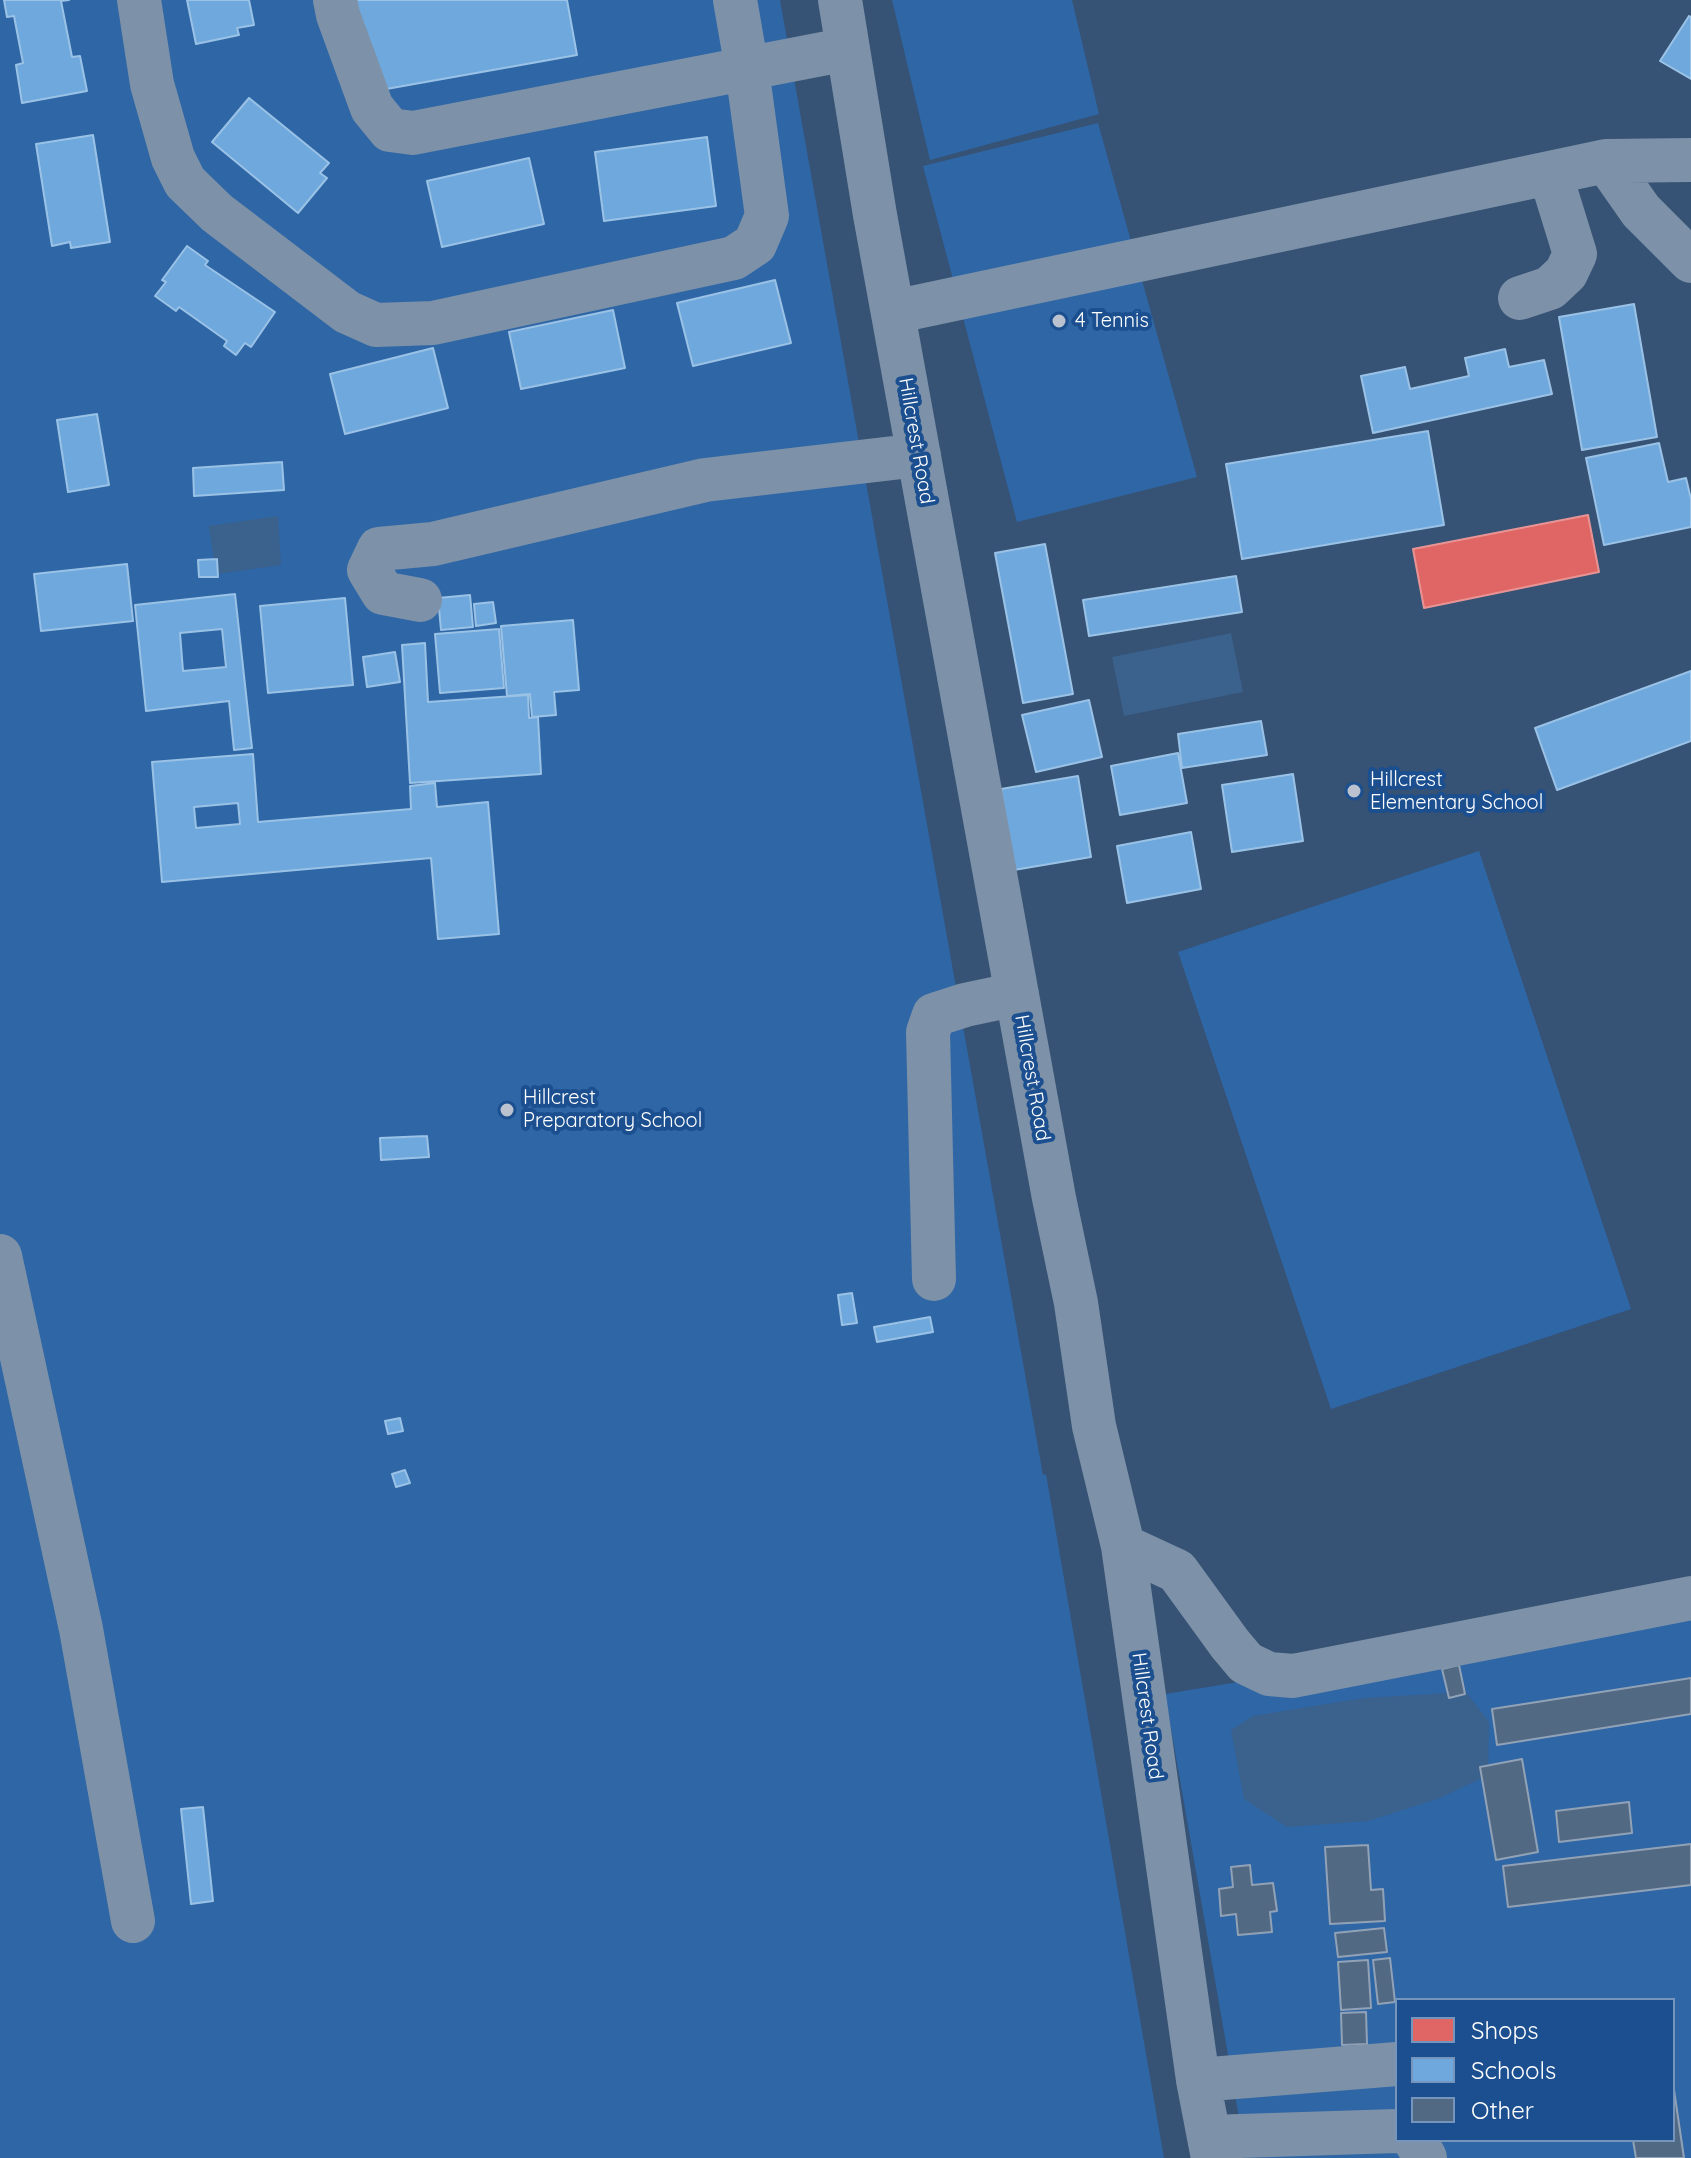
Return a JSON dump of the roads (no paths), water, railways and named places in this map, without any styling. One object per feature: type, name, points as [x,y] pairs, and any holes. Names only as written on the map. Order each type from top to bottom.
[{"type":"street","points":[[139,0],[152,84],[173,158],[185,182],[217,213],[347,312],[376,325],[433,323],[734,258],[755,244],[767,216],[735,0]]},
{"type":"street","points":[[335,0],[372,108],[390,130],[413,133],[848,49]]},
{"type":"street","name":"Hillcrest Road","points":[[840,0],[893,312],[1054,1198],[1076,1303],[1094,1426],[1123,1546],[1198,2080],[1211,2147]]},
{"type":"street","points":[[893,312],[1246,246],[1606,161],[1691,160]]},
{"type":"street","points":[[1606,161],[1641,211],[1691,261]]},
{"type":"street","points":[[1520,298],[1550,288],[1566,273],[1575,254],[1550,173]]},
{"type":"street","points":[[420,600],[383,593],[369,570],[379,549],[433,544],[705,480],[919,455]]},
{"type":"street","points":[[934,1279],[928,1032],[934,1015],[1017,994]]},
{"type":"street","points":[[0,1256],[81,1629],[133,1921]]},
{"type":"street","points":[[1123,1546],[1177,1571],[1246,1663],[1269,1674],[1293,1676],[1691,1598]]},
{"type":"street","points":[[1198,2080],[1395,2064]]},
{"type":"street","points":[[1211,2147],[1395,2131]]},
{"type":"place","name":"4 Tennis","points":[[1059,321]]},
{"type":"place","name":"Hillcrest Elementary School","points":[[1354,791]]},
{"type":"place","name":"Hillcrest Preparatory School","points":[[507,1110]]}]
